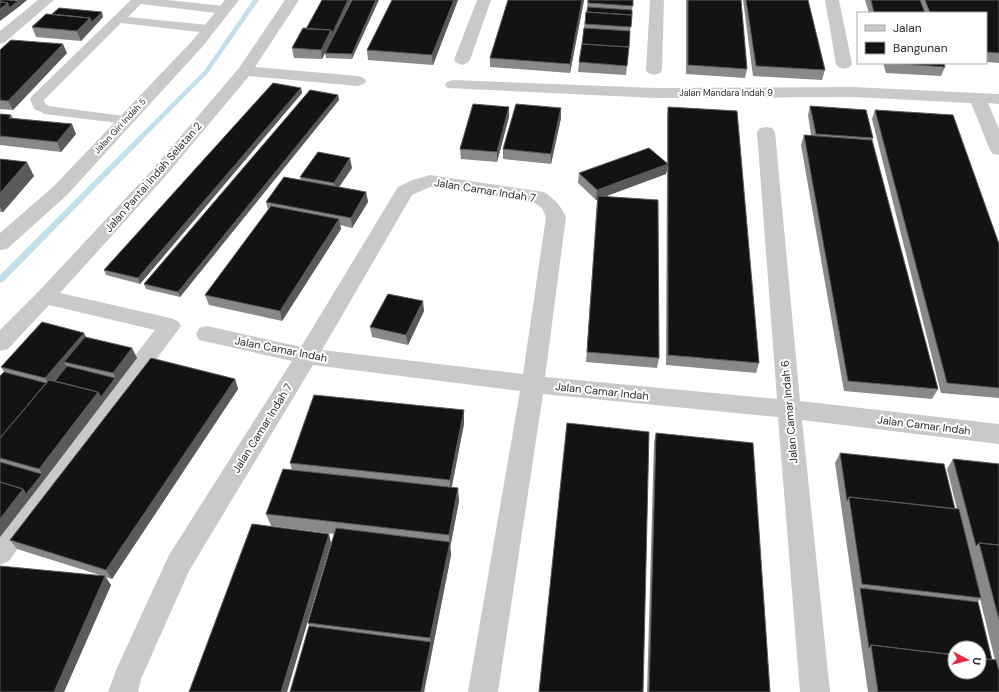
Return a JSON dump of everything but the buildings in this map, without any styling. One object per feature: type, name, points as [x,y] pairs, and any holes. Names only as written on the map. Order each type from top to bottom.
[{"type":"street","points":[[0,39],[46,0]]},
{"type":"street","name":"Jalan Pantai Indah Selatan 2","points":[[0,343],[44,298],[158,174],[245,71],[292,0]]},
{"type":"street","points":[[462,60],[484,0]]},
{"type":"street","points":[[654,70],[657,0]]},
{"type":"street","points":[[832,0],[844,64]]},
{"type":"street","name":"Jalan Giri Indah 5","points":[[0,244],[60,191],[198,43],[228,5]]},
{"type":"street","points":[[245,71],[358,81]]},
{"type":"street","name":"Jalan Mandara Indah 9","points":[[453,85],[656,93],[853,92],[999,99]]},
{"type":"street","points":[[978,99],[999,150]]},
{"type":"street","name":"Jalan Camar Indah 6","points":[[766,132],[789,409],[815,692]]},
{"type":"street","name":"Jalan Camar Indah 7","points":[[123,692],[127,678],[179,564],[307,356],[405,191],[419,183],[430,181],[537,196],[545,200],[553,207],[556,217],[533,384],[483,692]]},
{"type":"street","points":[[0,553],[63,466],[170,326],[44,298]]},
{"type":"street","name":"Jalan Camar Indah","points":[[207,334],[307,356],[533,384],[789,409],[999,434]]},
{"type":"lane","points":[[126,120],[45,110],[39,106],[37,99],[137,0],[228,5]]},
{"type":"lane","points":[[118,19],[208,29]]},
{"type":"waterway","points":[[0,280],[206,72],[256,0]]}]
